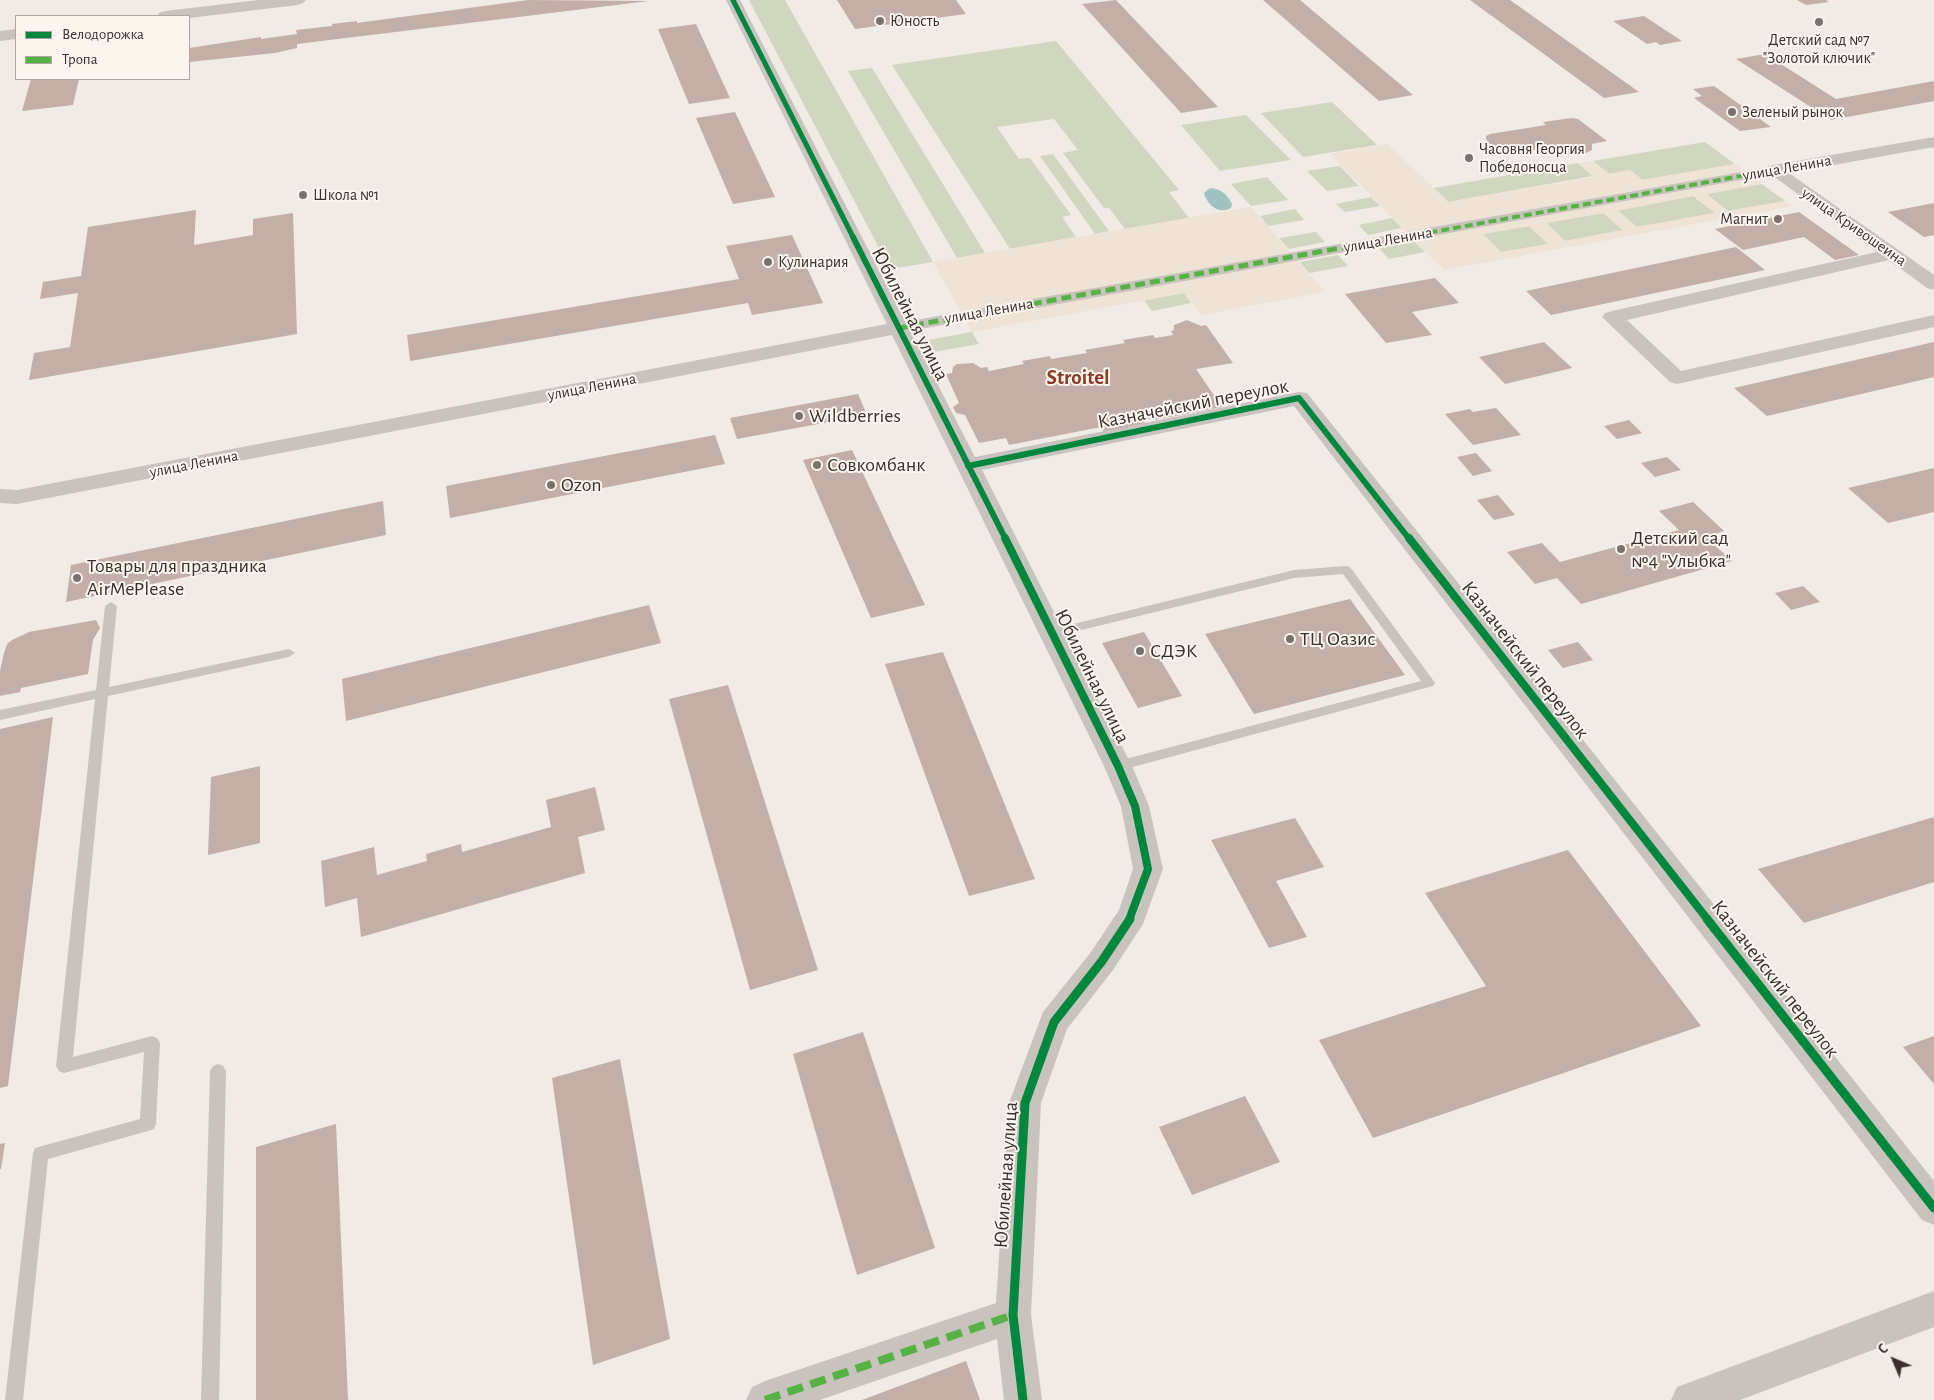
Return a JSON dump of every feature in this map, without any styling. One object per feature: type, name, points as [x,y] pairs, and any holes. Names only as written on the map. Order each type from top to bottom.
[{"type":"street","points":[[173,15],[298,0]]},
{"type":"street","name":"Юбилейная улица","points":[[733,0],[1053,633],[1118,766],[1135,806],[1148,870],[1132,914],[1102,961],[1054,1022],[1025,1103],[1013,1314],[1023,1400]]},
{"type":"street","points":[[0,36],[15,34]]},
{"type":"street","name":"улица Ленина","points":[[6,499],[899,328],[1934,142]]},
{"type":"street","name":"улица Кривошеина","points":[[1774,170],[1934,284]]},
{"type":"street","points":[[1892,254],[1612,317],[1677,378],[1934,321]]},
{"type":"street","name":"Казначейский переулок","points":[[968,466],[1299,398],[1934,1208]]},
{"type":"street","points":[[1690,1400],[1934,1310]]},
{"type":"street","points":[[765,1400],[1013,1314]]},
{"type":"lane","points":[[1053,633],[1294,574],[1346,570],[1429,683],[1118,766]]},
{"type":"lane","points":[[14,1400],[41,1153],[148,1124],[152,1042],[64,1066],[111,606]]},
{"type":"lane","points":[[0,715],[290,653]]},
{"type":"lane","points":[[210,1400],[218,1071]]},
{"type":"green space","points":[[749,0],[785,0],[933,262],[890,269]]},
{"type":"green space","points":[[1056,41],[1179,190],[1169,192],[1189,218],[1125,229],[1109,208],[1104,208],[1063,153],[1078,150],[1054,119],[997,127],[1019,159],[1030,158],[1071,215],[1062,217],[1076,237],[1010,249],[892,65]]},
{"type":"green space","points":[[872,68],[985,253],[957,258],[848,71]]},
{"type":"green space","points":[[1332,102],[1377,145],[1303,157],[1261,113]]},
{"type":"green space","points":[[1246,115],[1291,160],[1220,171],[1181,125]]},
{"type":"green space","points":[[1705,142],[1735,164],[1642,180],[1630,170],[1609,174],[1593,161]]},
{"type":"green space","points":[[1053,154],[1109,231],[1095,234],[1040,156]]},
{"type":"green space","points":[[1578,163],[1593,176],[1448,202],[1434,188]]},
{"type":"green space","points":[[1340,166],[1359,186],[1327,191],[1307,171]]},
{"type":"green space","points":[[1267,177],[1288,200],[1251,206],[1231,184]]},
{"type":"green space","points":[[1762,184],[1785,201],[1728,211],[1706,194]]},
{"type":"green space","points":[[1693,196],[1715,213],[1637,227],[1617,210]]},
{"type":"green space","points":[[1371,197],[1380,206],[1345,212],[1336,204]]},
{"type":"green space","points":[[1295,209],[1304,220],[1268,226],[1260,216]]},
{"type":"green space","points":[[1603,213],[1623,230],[1565,241],[1546,223]]},
{"type":"green space","points":[[1392,218],[1402,228],[1368,235],[1359,225]]},
{"type":"green space","points":[[1529,226],[1549,244],[1501,252],[1482,234]]},
{"type":"green space","points":[[1316,232],[1325,242],[1289,249],[1279,238]]},
{"type":"green space","points":[[1414,241],[1425,252],[1389,259],[1379,248]]},
{"type":"green space","points":[[1338,255],[1348,266],[1309,273],[1300,262]]},
{"type":"green space","points":[[1184,293],[1191,303],[1152,311],[1144,300]]},
{"type":"green space","points":[[972,332],[979,344],[934,352],[928,340]]},
{"type":"shaded area","points":[[1388,144],[1448,202],[1593,177],[1578,163],[1593,161],[1609,174],[1630,170],[1643,180],[1735,164],[1762,184],[1707,194],[1727,211],[1785,201],[1792,206],[1444,270],[1330,154]],"holes":[[[1693,196],[1715,213],[1637,227],[1617,211]],[[1603,213],[1623,230],[1565,241],[1546,223]],[[1529,226],[1548,244],[1501,252],[1483,234]]]},
{"type":"shaded area","points":[[1251,207],[1325,292],[1201,315],[1184,293],[972,332],[933,262]]},
{"type":"water","points":[[1210,188],[1226,195],[1232,204],[1231,208],[1222,210],[1214,208],[1204,193]]},
{"type":"building","points":[[528,0],[649,1],[297,44],[297,48],[275,53],[190,62],[190,48],[261,37],[261,39],[297,34],[296,30],[332,26],[332,24],[357,21],[357,23]]},
{"type":"building","name":"Юность","points":[[837,0],[956,0],[966,14],[855,29]]},
{"type":"building","points":[[1116,0],[1218,107],[1181,113],[1082,4]]},
{"type":"building","points":[[1263,0],[1300,0],[1413,95],[1379,101]]},
{"type":"building","points":[[1470,0],[1510,0],[1639,92],[1604,98]]},
{"type":"building","points":[[1797,0],[1826,0],[1829,2],[1806,5]]},
{"type":"building","points":[[1644,16],[1682,41],[1660,45],[1656,42],[1647,44],[1613,21]]},
{"type":"building","points":[[696,24],[730,98],[689,104],[658,29]]},
{"type":"building","points":[[1765,54],[1836,99],[1934,81],[1934,101],[1831,120],[1736,59]]},
{"type":"building","points":[[31,80],[79,80],[73,105],[22,111]]},
{"type":"building","name":"Зеленый рынок","points":[[1714,86],[1771,127],[1740,131],[1694,98],[1702,96],[1693,89]]},
{"type":"building","points":[[735,112],[775,197],[733,204],[696,118]]},
{"type":"building","points":[[1572,118],[1578,119],[1607,141],[1592,144],[1592,150],[1584,154],[1570,155],[1554,151],[1501,148],[1490,144],[1486,139],[1486,136],[1490,134],[1546,125],[1543,122]]},
{"type":"building","points":[[1934,203],[1934,235],[1924,237],[1888,212]]},
{"type":"building","points":[[196,210],[194,245],[253,235],[253,219],[293,213],[297,334],[29,380],[34,353],[70,347],[78,293],[40,299],[43,282],[81,276],[88,227]]},
{"type":"building","points":[[1799,212],[1859,255],[1835,260],[1804,237],[1743,250],[1715,229]]},
{"type":"building","points":[[792,235],[823,303],[752,315],[748,303],[410,361],[407,335],[739,279],[726,246]]},
{"type":"building","points":[[1736,247],[1765,270],[1551,315],[1526,291]]},
{"type":"building","points":[[1435,278],[1459,303],[1412,312],[1432,335],[1386,343],[1345,294]]},
{"type":"building","points":[[1187,320],[1201,326],[1206,325],[1233,363],[1196,369],[1222,407],[1154,420],[1153,418],[1143,420],[1147,426],[1105,434],[1101,427],[1009,445],[1006,438],[979,443],[965,415],[956,413],[953,407],[959,403],[946,374],[952,373],[953,367],[957,364],[973,363],[981,368],[987,367],[989,371],[1024,364],[1022,361],[1050,356],[1051,359],[1087,353],[1085,350],[1125,343],[1123,340],[1153,335],[1155,338],[1173,335],[1171,331],[1174,330],[1174,325]]},
{"type":"building","points":[[1544,342],[1572,368],[1505,384],[1479,357]]},
{"type":"building","points":[[1934,342],[1934,377],[1767,416],[1734,388]]},
{"type":"building","name":"Wildberries","points":[[858,394],[867,415],[737,439],[730,418]]},
{"type":"building","points":[[1496,408],[1521,435],[1473,445],[1445,414],[1470,409],[1473,412]]},
{"type":"building","points":[[1629,420],[1642,433],[1617,439],[1604,426]]},
{"type":"building","points":[[715,435],[725,464],[450,518],[446,486]]},
{"type":"building","points":[[852,450],[925,605],[871,618],[803,460]]},
{"type":"building","points":[[1476,453],[1492,471],[1473,476],[1457,457]]},
{"type":"building","points":[[1667,457],[1681,470],[1655,477],[1641,463]]},
{"type":"building","points":[[1934,468],[1934,512],[1888,523],[1848,488]]},
{"type":"building","points":[[1498,495],[1515,515],[1494,520],[1477,500]]},
{"type":"building","points":[[383,501],[386,535],[66,602],[71,565]]},
{"type":"building","points":[[1693,502],[1724,531],[1706,537],[1732,561],[1581,604],[1557,578],[1535,584],[1507,552],[1542,543],[1560,562],[1679,530],[1659,511]]},
{"type":"building","points":[[1803,586],[1820,602],[1791,610],[1775,593]]},
{"type":"building","points":[[1350,599],[1405,675],[1254,714],[1205,634]]},
{"type":"building","points":[[649,605],[661,643],[346,721],[342,679]]},
{"type":"building","points":[[96,620],[100,628],[93,640],[88,674],[21,688],[20,692],[0,696],[0,671],[7,644],[12,640],[29,632]]},
{"type":"building","points":[[1144,632],[1182,696],[1138,708],[1102,643]]},
{"type":"building","points":[[1578,642],[1593,660],[1563,668],[1548,650]]},
{"type":"building","points":[[943,652],[1035,879],[969,896],[885,664]]},
{"type":"building","points":[[728,685],[818,970],[750,990],[669,699]]},
{"type":"building","points":[[53,717],[8,1086],[0,1088],[0,729]]},
{"type":"building","points":[[260,766],[260,843],[208,855],[211,777]]},
{"type":"building","points":[[595,787],[605,830],[578,837],[585,873],[361,937],[357,898],[325,907],[321,861],[374,847],[377,875],[427,861],[426,854],[461,844],[462,852],[551,827],[546,800]]},
{"type":"building","points":[[1934,817],[1934,882],[1804,923],[1758,869]]},
{"type":"building","points":[[1295,818],[1324,867],[1276,881],[1307,937],[1269,948],[1211,840]]},
{"type":"building","points":[[1568,850],[1701,1026],[1373,1138],[1319,1040],[1486,986],[1425,893]]},
{"type":"building","points":[[863,1032],[935,1248],[857,1275],[793,1054]]},
{"type":"building","points":[[1934,1036],[1934,1084],[1903,1047]]},
{"type":"building","points":[[620,1059],[670,1339],[593,1365],[552,1078]]},
{"type":"building","points":[[1245,1096],[1280,1162],[1192,1195],[1159,1127]]},
{"type":"building","points":[[336,1124],[348,1400],[256,1400],[256,1147]]},
{"type":"building","points":[[5,1143],[1,1169],[0,1169],[0,1144]]},
{"type":"building","points":[[966,1361],[980,1400],[862,1400]]},
{"type":"marked path","points":[[899,328],[1774,170]]},
{"type":"marked path","points":[[765,1400],[1013,1315]]},
{"type":"cycle path","points":[[733,0],[1053,633],[1118,766],[1135,806],[1148,869],[1132,915],[1102,961],[1054,1022],[1025,1103],[1013,1315],[1023,1400]]},
{"type":"cycle path","points":[[968,466],[1299,398],[1934,1208]]},
{"type":"place","name":"Юность","points":[[880,21]]},
{"type":"place","name":"Детский сад №7 \"Золотой ключик\"","points":[[1819,22]]},
{"type":"place","name":"Зеленый рынок","points":[[1732,112]]},
{"type":"place","name":"Часовня Георгия Победоносца","points":[[1469,158]]},
{"type":"place","name":"Школа №1","points":[[303,195]]},
{"type":"place","name":"Магнит","points":[[1778,219]]},
{"type":"place","name":"Кулинария","points":[[768,262]]},
{"type":"place","name":"Wildberries","points":[[799,416]]},
{"type":"place","name":"Совкомбанк","points":[[817,465]]},
{"type":"place","name":"Ozon","points":[[551,485]]},
{"type":"place","name":"Детский сад №4 \"Улыбка\"","points":[[1621,549]]},
{"type":"place","name":"Товары для праздника AirMePlease","points":[[77,578]]},
{"type":"place","name":"ТЦ Оазис","points":[[1290,639]]},
{"type":"place","name":"СДЭК","points":[[1140,651]]},
{"type":"district","name":"Stroitel","points":[[1078,378]]}]
